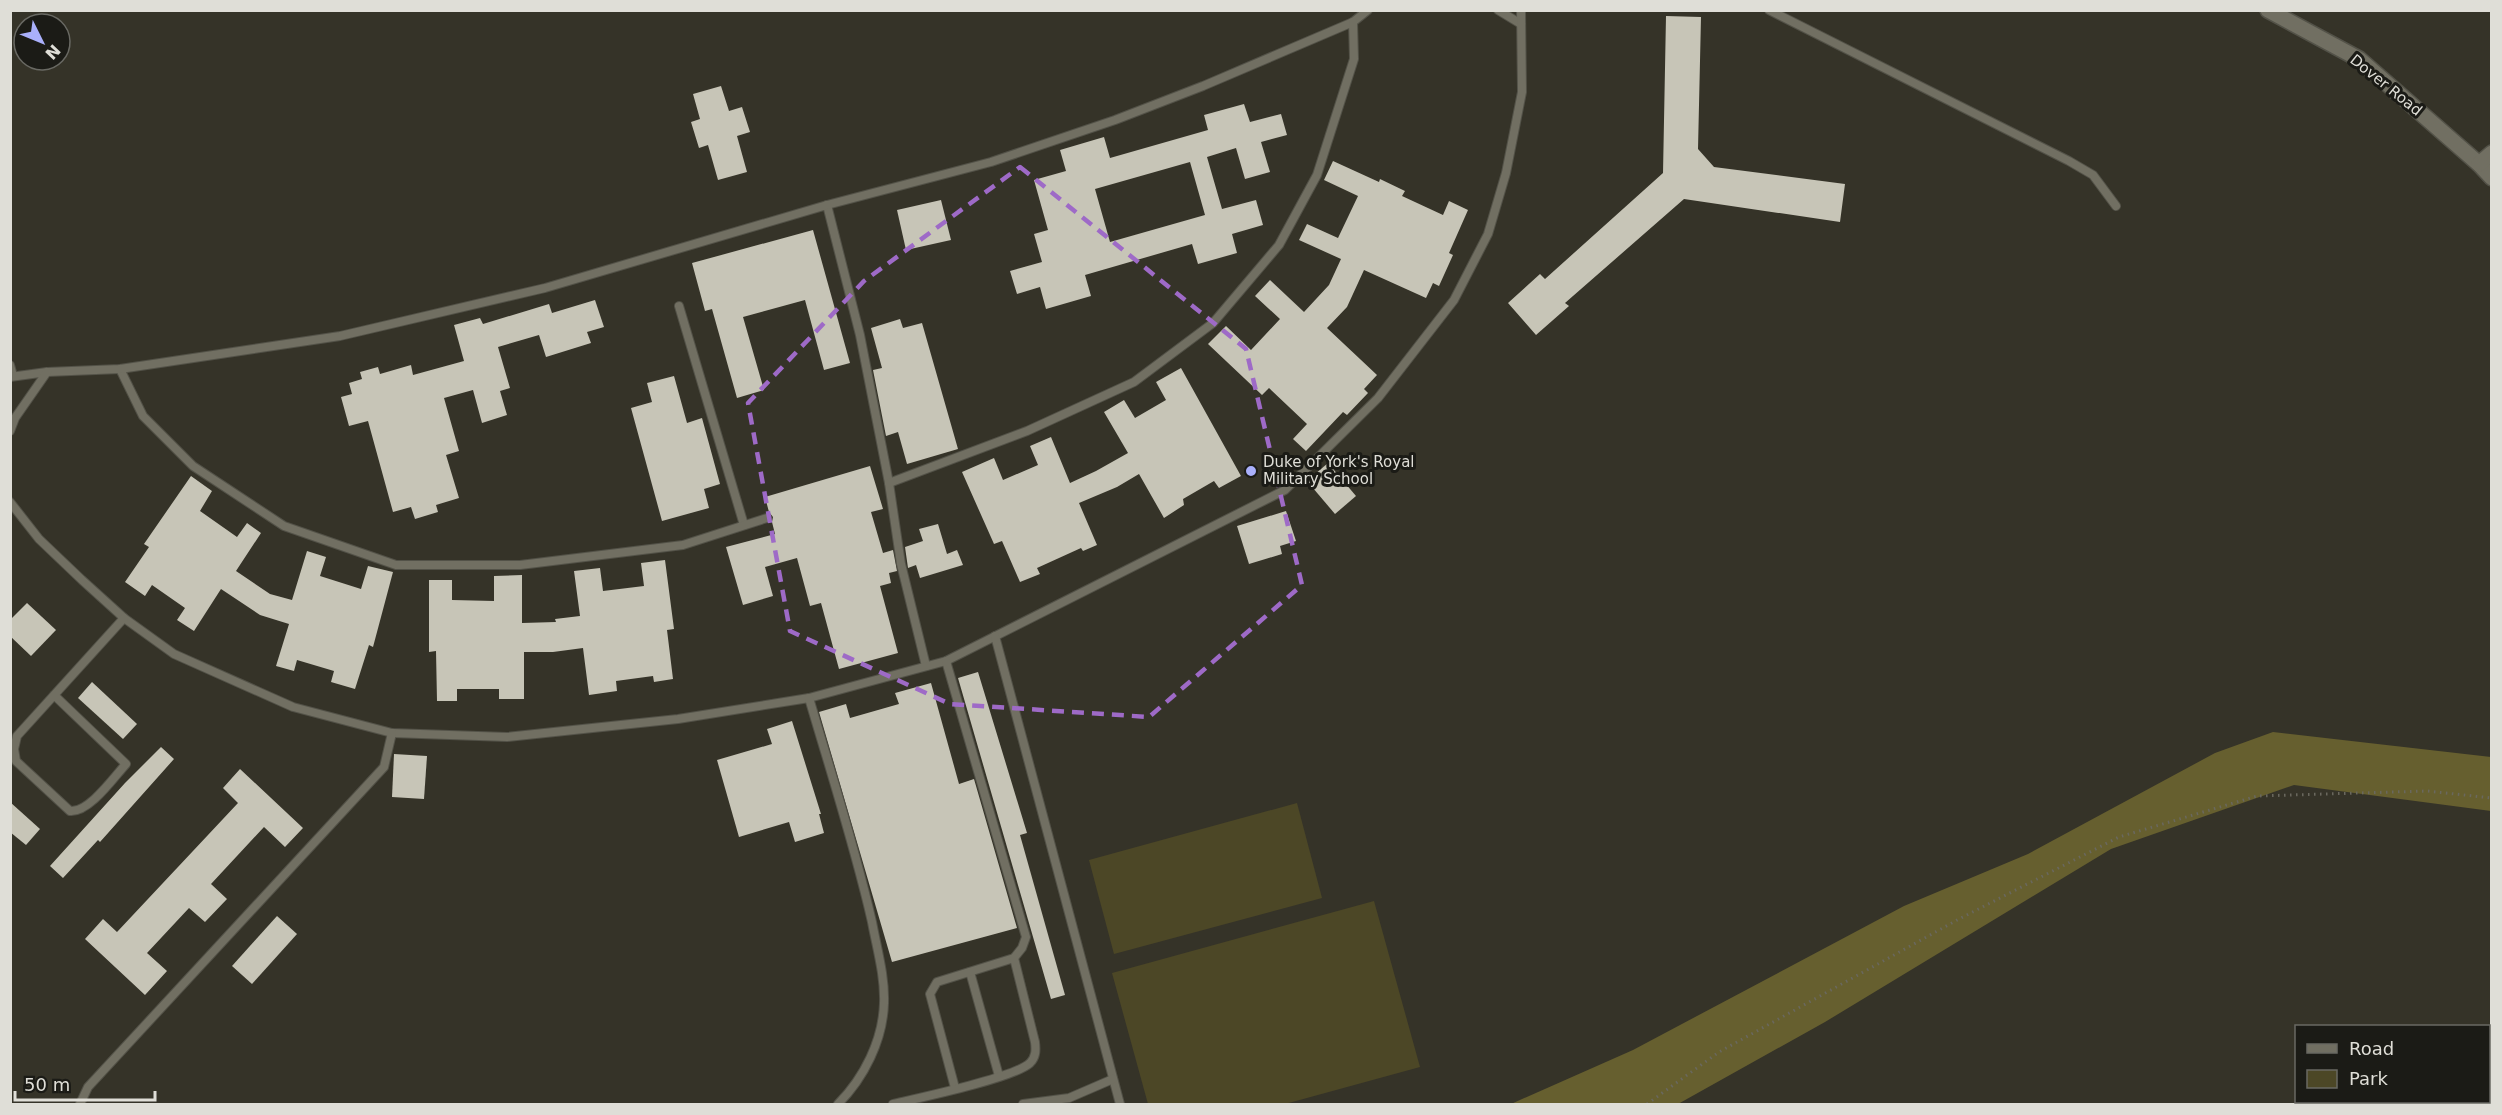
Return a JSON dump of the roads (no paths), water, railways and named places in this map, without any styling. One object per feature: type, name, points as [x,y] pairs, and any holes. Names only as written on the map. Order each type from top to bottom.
[{"type":"street","name":"Dover Road","points":[[2268,10],[2359,58],[2492,178]]},
{"type":"street","points":[[2479,164],[2492,153]]},
{"type":"lane","points":[[10,365],[12,376],[120,369],[340,336],[545,288],[827,205],[991,162],[1115,120],[1203,86],[1353,22],[1368,10]]},
{"type":"lane","points":[[1498,10],[1521,24]]},
{"type":"lane","points":[[10,502],[39,539],[124,618],[174,654],[293,707],[392,734],[507,737],[678,719],[809,698],[945,661],[1286,490],[1378,398],[1454,300],[1488,234],[1506,173],[1522,92],[1521,10]]},
{"type":"lane","points":[[1769,10],[2069,161],[2093,175],[2116,206]]},
{"type":"lane","points":[[889,483],[1028,431],[1134,382],[1213,323],[1279,245],[1317,175],[1354,58],[1353,22]]},
{"type":"lane","points":[[827,205],[860,335],[889,483],[901,564],[926,666]]},
{"type":"lane","points":[[679,306],[744,525]]},
{"type":"lane","points":[[120,369],[143,416],[193,466],[284,526],[396,565],[520,565],[683,545],[767,518]]},
{"type":"lane","points":[[10,431],[15,418],[47,372]]},
{"type":"lane","points":[[54,695],[126,764],[87,807],[76,812],[70,811],[16,761],[14,749],[17,736],[54,695],[124,618]]},
{"type":"lane","points":[[995,636],[1120,1104]]},
{"type":"lane","points":[[945,661],[1026,937],[1023,948],[1014,958],[936,982],[930,993],[955,1088]]},
{"type":"lane","points":[[809,698],[865,890],[882,973],[884,1005],[875,1050],[861,1076],[840,1104]]},
{"type":"lane","points":[[80,1104],[88,1087],[384,767],[392,734]]},
{"type":"lane","points":[[893,1104],[999,1076],[1029,1064],[1036,1055],[1035,1042],[1014,958]]},
{"type":"lane","points":[[970,972],[999,1076]]},
{"type":"lane","points":[[1023,1104],[1070,1098],[1113,1078]]},
{"type":"place","name":"Duke of York's Royal Military School","points":[[1251,471]]}]
